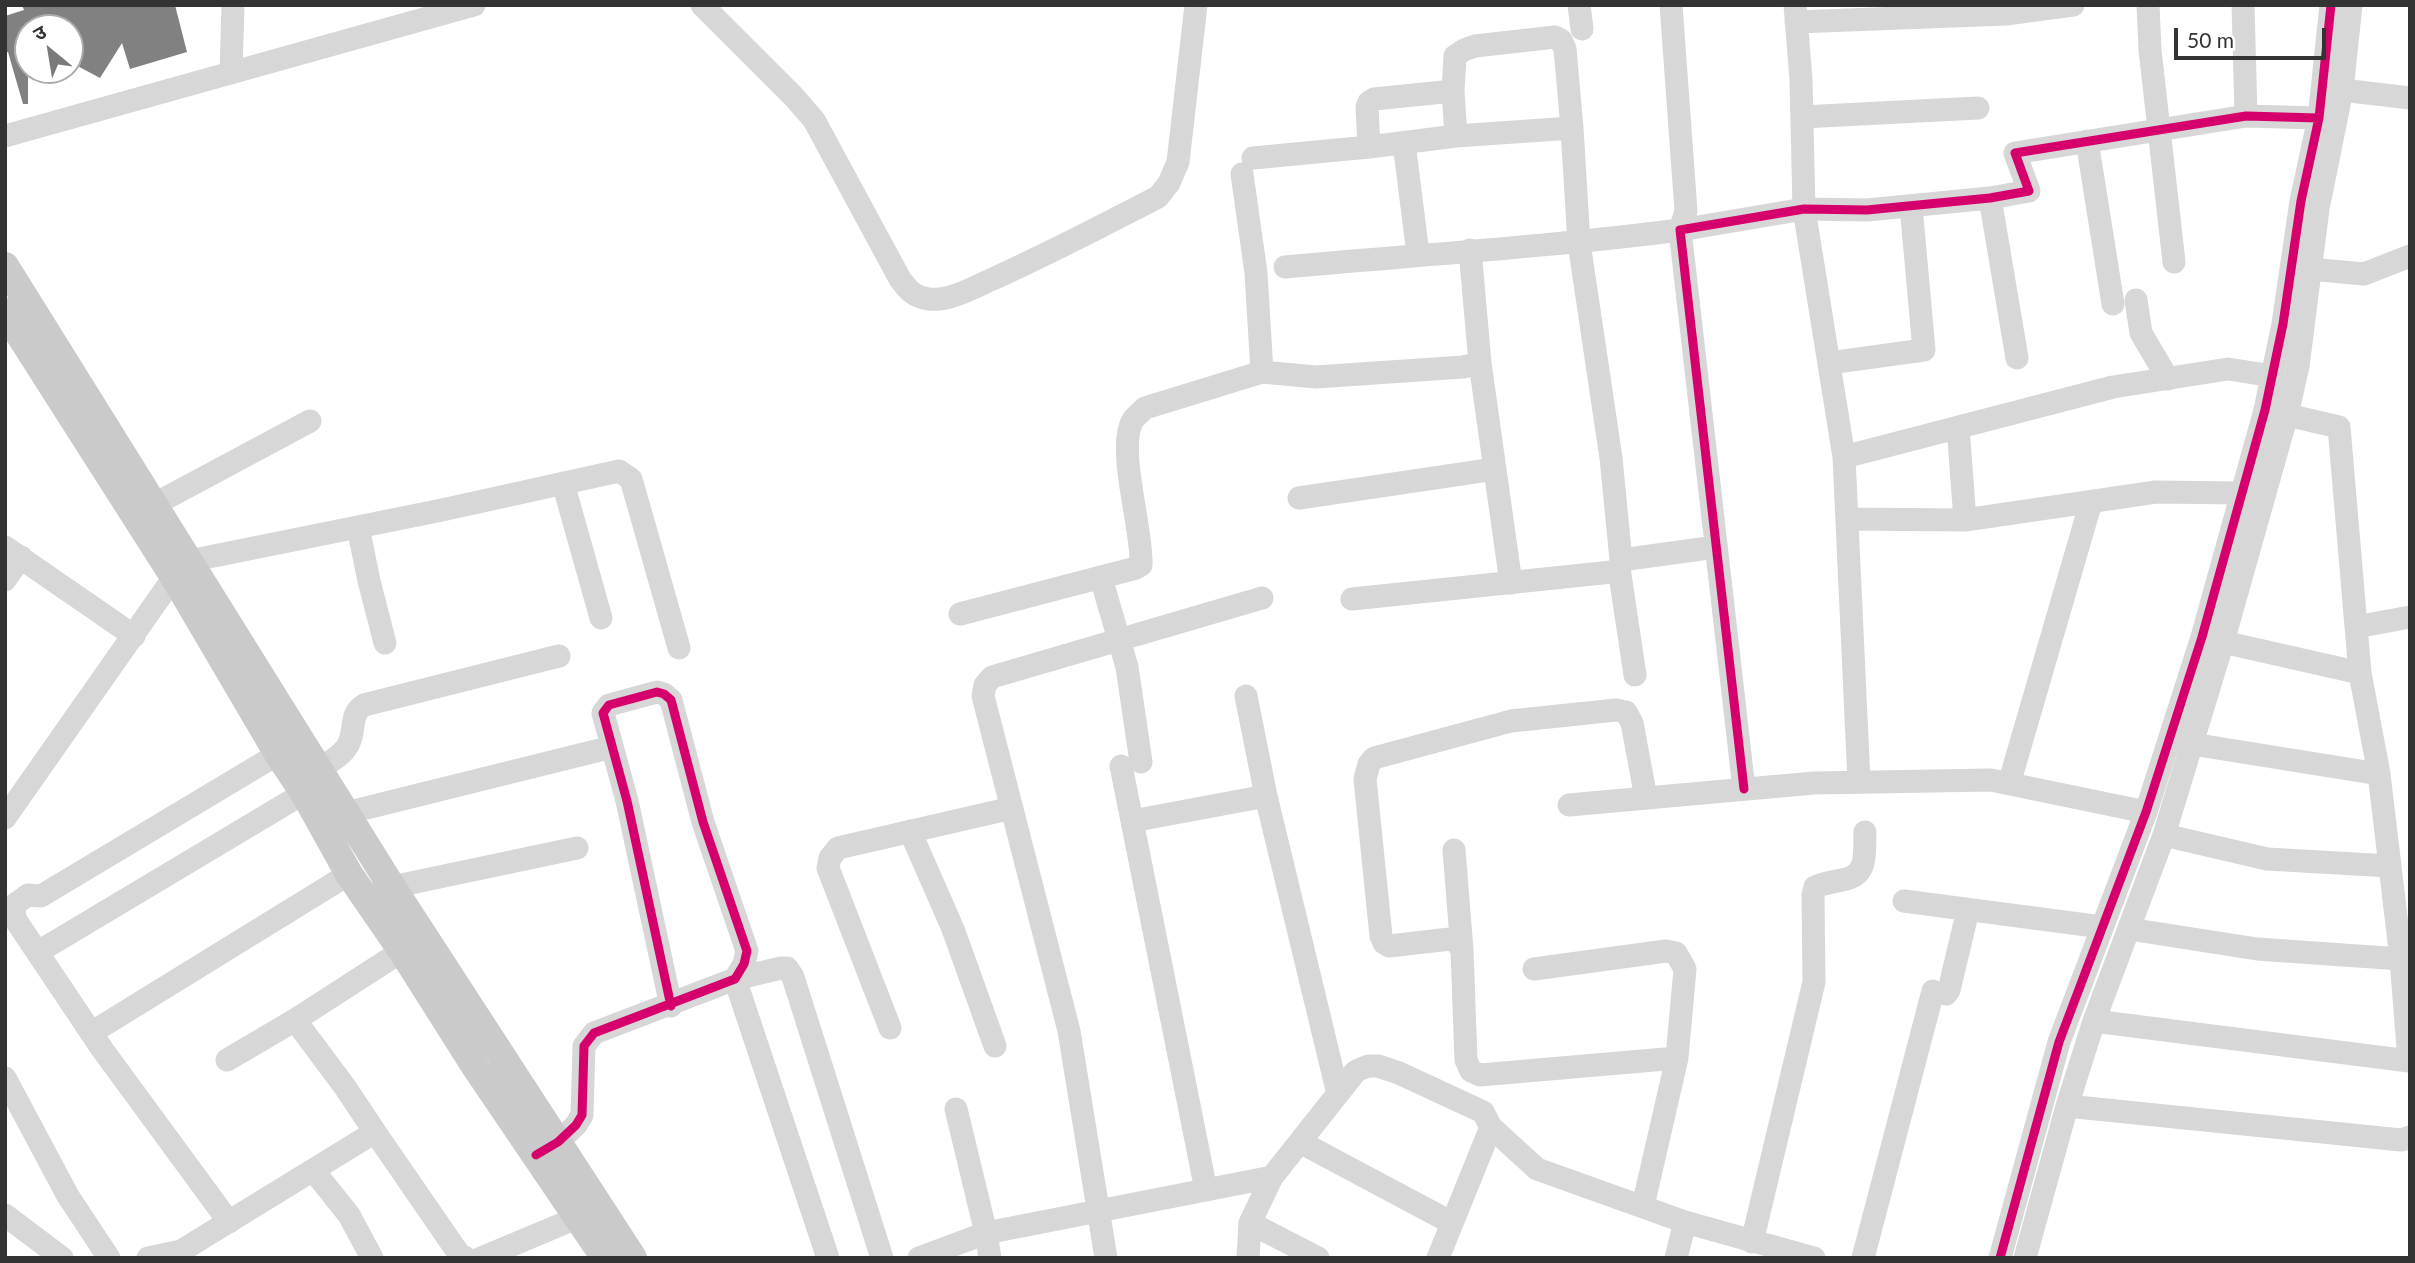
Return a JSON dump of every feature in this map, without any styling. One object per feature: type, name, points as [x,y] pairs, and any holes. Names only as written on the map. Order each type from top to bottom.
[{"type":"main road","points":[[5,266],[155,504],[182,569],[278,754],[346,813],[547,1149],[579,1217],[606,1258]]},
{"type":"main road","points":[[5,313],[182,569],[311,781],[349,874],[402,951],[476,1068],[547,1149],[634,1258]]},
{"type":"street","points":[[231,73],[233,5]]},
{"type":"street","points":[[5,136],[474,5]]},
{"type":"street","points":[[702,5],[814,120],[900,279],[910,293],[930,300],[965,291],[1048,254],[1158,197],[1169,183],[1178,162],[1196,5]]},
{"type":"street","points":[[1580,5],[1582,29]]},
{"type":"street","points":[[1671,5],[1686,211],[1680,230],[1744,789]]},
{"type":"street","points":[[1859,782],[1844,457],[1804,209],[1801,80],[1796,13],[2006,14],[2073,5]]},
{"type":"street","points":[[2148,5],[2150,50],[2174,262]]},
{"type":"street","points":[[2243,5],[2246,116]]},
{"type":"street","points":[[2000,1258],[2059,1042],[2147,812],[2202,637],[2273,376],[2297,222],[2319,118],[2330,5]]},
{"type":"street","points":[[2025,1258],[2067,1106],[2094,1021],[2164,835],[2223,642],[2287,415],[2298,366],[2318,209],[2342,90],[2351,5]]},
{"type":"street","points":[[1456,136],[1453,91],[1455,57],[1475,46],[1555,37],[1561,40],[1565,49],[1573,128],[1579,243],[1611,458],[1620,564],[1635,675]]},
{"type":"street","points":[[2342,90],[2410,98]]},
{"type":"street","points":[[1369,147],[1369,102],[1374,99],[1453,91]]},
{"type":"street","points":[[1802,117],[1978,108]]},
{"type":"street","points":[[1285,267],[1418,254],[1579,243],[1680,230],[1804,209],[1867,210],[1990,198],[2029,191],[2015,153],[2246,116],[2319,118]]},
{"type":"street","points":[[1262,372],[1247,166],[1456,136],[1573,128]]},
{"type":"street","points":[[2087,141],[2125,302],[2168,379]]},
{"type":"street","points":[[1404,143],[1418,254]]},
{"type":"street","points":[[1990,198],[2017,358]]},
{"type":"street","points":[[1829,363],[1924,350],[1910,205]]},
{"type":"street","points":[[1470,250],[1480,363],[1511,583]]},
{"type":"street","points":[[2309,270],[2364,274],[2410,256]]},
{"type":"street","points":[[960,614],[1141,565],[1128,434],[1133,420],[1145,408],[1262,372],[1316,377],[1463,367],[1480,363]]},
{"type":"street","points":[[1844,457],[2113,387],[2228,369],[2273,376]]},
{"type":"street","points":[[2287,415],[2339,427],[2360,673],[2379,774],[2405,959],[2410,1068]]},
{"type":"street","points":[[155,504],[310,421]]},
{"type":"street","points":[[1958,428],[1965,520]]},
{"type":"street","points":[[1299,498],[1495,469]]},
{"type":"street","points":[[5,818],[182,569],[358,527],[620,471],[631,479],[679,648]]},
{"type":"street","points":[[563,484],[601,618]]},
{"type":"street","points":[[1847,519],[1965,520],[2156,492],[2241,493]]},
{"type":"street","points":[[2009,784],[2091,502]]},
{"type":"street","points":[[358,527],[385,643]]},
{"type":"street","points":[[1352,599],[1612,572],[1620,564],[1716,547]]},
{"type":"street","points":[[5,580],[13,552],[134,636]]},
{"type":"street","points":[[1101,578],[1126,667],[1132,821],[1206,1190]]},
{"type":"street","points":[[1106,1258],[1069,1031],[983,696],[985,685],[992,677],[1262,598]]},
{"type":"street","points":[[2356,626],[2410,617]]},
{"type":"street","points":[[2223,642],[2360,673]]},
{"type":"street","points":[[37,952],[311,781],[347,748],[353,733],[354,716],[357,709],[364,705],[559,656]]},
{"type":"street","points":[[671,1006],[627,801],[603,713],[606,706],[657,692],[668,697],[703,822],[747,951],[744,964],[735,979],[828,1258]]},
{"type":"street","points":[[1246,696],[1266,796],[1338,1094]]},
{"type":"street","points":[[1462,950],[1456,941],[1450,939],[1389,946],[1384,943],[1381,936],[1365,779],[1369,764],[1374,758],[1511,721],[1616,710],[1626,712],[1632,723],[1646,798]]},
{"type":"street","points":[[2192,744],[2379,774]]},
{"type":"street","points":[[346,813],[612,747]]},
{"type":"street","points":[[229,1222],[91,1033],[15,919],[14,905],[28,895],[41,896],[278,754]]},
{"type":"street","points":[[1569,805],[1814,783],[1992,780],[2147,812]]},
{"type":"street","points":[[1132,821],[1266,796]]},
{"type":"street","points":[[890,1028],[828,869],[830,858],[838,848],[1012,808]]},
{"type":"street","points":[[910,831],[953,929],[995,1046]]},
{"type":"street","points":[[1752,1242],[1814,982],[1815,887],[1823,883],[1851,879],[1859,874],[1863,868],[1865,832]]},
{"type":"street","points":[[2164,835],[2267,859],[2390,866]]},
{"type":"street","points":[[366,898],[392,887],[577,848]]},
{"type":"street","points":[[1454,850],[1462,950],[1466,1060],[1471,1071],[1480,1075],[1677,1058]]},
{"type":"street","points":[[91,1033],[349,874]]},
{"type":"street","points":[[1904,901],[2102,927]]},
{"type":"street","points":[[1863,1258],[1939,993],[1949,990],[1968,910]]},
{"type":"street","points":[[2129,929],[2257,949],[2405,959]]},
{"type":"street","points":[[227,1060],[402,951]]},
{"type":"street","points":[[1534,968],[1666,951],[1676,953],[1685,969],[1677,1058],[1643,1206]]},
{"type":"street","points":[[547,1149],[576,1125],[582,1115],[584,1046],[594,1033],[671,1006],[712,986],[787,968],[793,977],[882,1258]]},
{"type":"street","points":[[295,1020],[464,1257],[579,1217]]},
{"type":"street","points":[[2094,1021],[2409,1061]]},
{"type":"street","points":[[1248,1258],[1250,1223],[1272,1177],[1356,1071],[1368,1066],[1378,1066],[1483,1112],[1491,1127],[1536,1169],[1685,1222],[1814,1258]]},
{"type":"street","points":[[5,1078],[68,1196],[109,1258]]},
{"type":"street","points":[[2067,1106],[2400,1140],[2410,1137]]},
{"type":"street","points":[[956,1108],[990,1258]]},
{"type":"street","points":[[1438,1258],[1491,1127]]},
{"type":"street","points":[[148,1258],[181,1251],[375,1132]]},
{"type":"street","points":[[1300,1142],[1452,1223]]},
{"type":"street","points":[[313,1170],[349,1214],[372,1258]]},
{"type":"street","points":[[919,1258],[986,1233],[1272,1177]]},
{"type":"street","points":[[5,1215],[62,1258]]},
{"type":"street","points":[[1676,1258],[1685,1222]]},
{"type":"street","points":[[1250,1223],[1318,1258]]},
{"type":"building","points":[[22,5],[175,5],[187,52],[130,69],[122,43],[100,78],[84,69],[84,14],[14,14],[14,73],[8,52],[5,53],[5,16],[24,10]]},
{"type":"building","points":[[17,84],[28,84],[28,104],[23,104]]},
{"type":"cycle path","points":[[2000,1258],[2059,1042],[2146,812],[2202,637],[2265,410],[2283,324],[2301,201],[2319,118],[2331,5]]},
{"type":"cycle path","points":[[1744,789],[1680,230],[1804,209],[1867,210],[1990,198],[2029,191],[2015,153],[2246,116],[2319,118]]},
{"type":"cycle path","points":[[536,1155],[558,1142],[576,1125],[582,1115],[584,1046],[594,1033],[735,979],[744,964],[747,951],[703,822],[671,700],[657,692],[609,705],[603,713],[627,801],[671,1006]]}]
